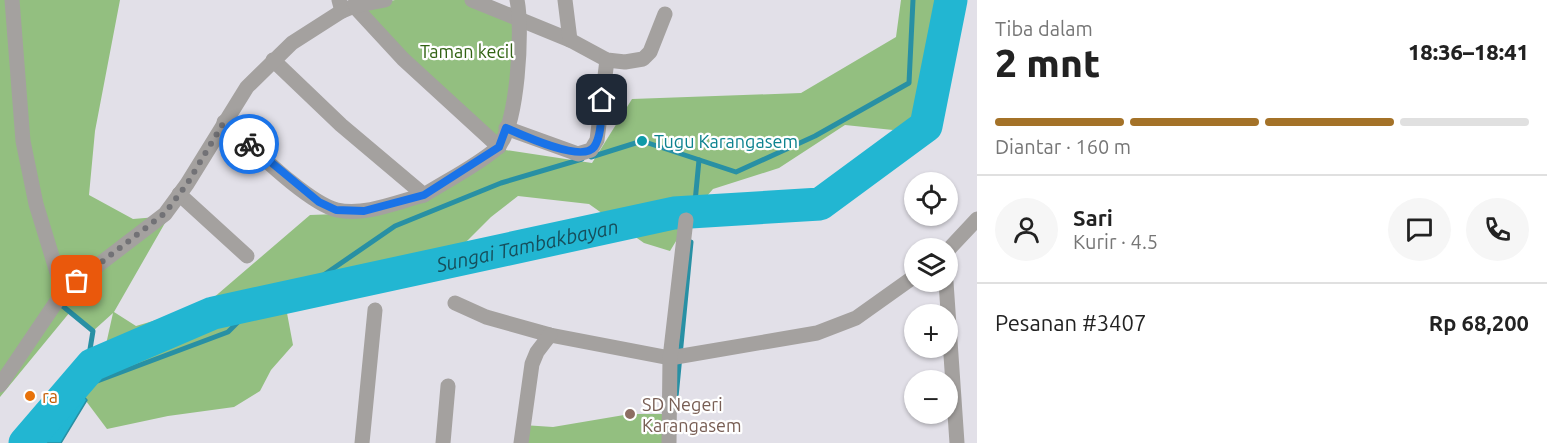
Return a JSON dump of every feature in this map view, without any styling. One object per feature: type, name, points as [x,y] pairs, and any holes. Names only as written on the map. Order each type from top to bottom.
[{"type":"street","points":[[12,0],[23,141],[36,204],[61,294]]},
{"type":"street","points":[[0,385],[61,294],[165,213],[247,87],[273,60],[292,43],[345,6],[385,0]]},
{"type":"street","points":[[472,0],[521,18],[607,60],[625,63],[643,59],[650,52],[665,14]]},
{"type":"street","points":[[224,122],[303,190],[336,210],[364,211],[424,195],[499,147],[516,93],[521,18],[517,0]]},
{"type":"street","points":[[565,0],[570,40]]},
{"type":"street","points":[[345,6],[499,147]]},
{"type":"street","points":[[273,60],[341,125],[424,195]]},
{"type":"street","points":[[506,128],[578,154],[591,150],[597,140],[607,60]]},
{"type":"street","points":[[179,194],[246,256]]},
{"type":"street","points":[[958,239],[977,219]]},
{"type":"street","points":[[669,443],[678,357],[686,220]]},
{"type":"street","points":[[455,303],[486,317],[550,335],[678,357],[817,333],[856,318],[904,284]]},
{"type":"street","points":[[947,292],[957,443]]},
{"type":"street","points":[[362,443],[375,310]]},
{"type":"street","points":[[521,443],[532,364],[537,352],[550,335]]},
{"type":"street","points":[[442,443],[448,386]]},
{"type":"green space","points":[[0,0],[120,0],[95,131],[89,195],[133,219],[169,216],[114,312],[136,326],[180,313],[212,299],[310,215],[364,213],[426,199],[499,149],[592,163],[632,99],[801,93],[896,37],[901,0],[951,0],[959,4],[930,116],[893,130],[845,125],[779,168],[713,189],[695,210],[670,251],[644,243],[589,204],[518,196],[491,217],[434,274],[372,293],[298,286],[231,300],[130,346],[213,313],[284,297],[293,345],[271,370],[260,391],[234,407],[168,416],[107,429],[74,385],[92,365],[103,358],[113,313],[93,331],[70,312],[0,397]]},
{"type":"green space","name":"Taman kecil","points":[[395,0],[467,0],[517,19],[513,92],[497,143],[358,8]]},
{"type":"green space","points":[[630,414],[665,414],[670,443],[520,443],[523,425],[553,427]]},
{"type":"water","points":[[74,385],[87,400],[61,443],[29,443]]},
{"type":"waterway","points":[[591,157],[642,141],[736,172],[815,136],[909,83],[913,0]]},
{"type":"waterway","name":"Sungai Tambakbayan","points":[[25,443],[92,365],[213,313],[674,213],[820,204],[926,126],[951,0]]},
{"type":"waterway","points":[[78,397],[84,386],[228,332],[245,315],[315,281],[395,226],[501,183],[582,159]]},
{"type":"waterway","points":[[693,223],[699,160]]},
{"type":"waterway","points":[[676,397],[691,242]]},
{"type":"waterway","points":[[59,303],[93,331],[84,386]]},
{"type":"way so far","points":[[77,281],[165,213],[187,184],[224,122],[249,144]]},
{"type":"place","name":"Tugu Karangasem","points":[[642,141]]},
{"type":"place","name":"ra","points":[[30,396]]},
{"type":"place","name":"SD Negeri Karangasem","points":[[630,414]]},
{"type":"route","points":[[249,144],[319,202],[336,210],[364,211],[424,195],[499,147],[506,128],[578,154],[591,150],[597,140],[602,100]]}]
